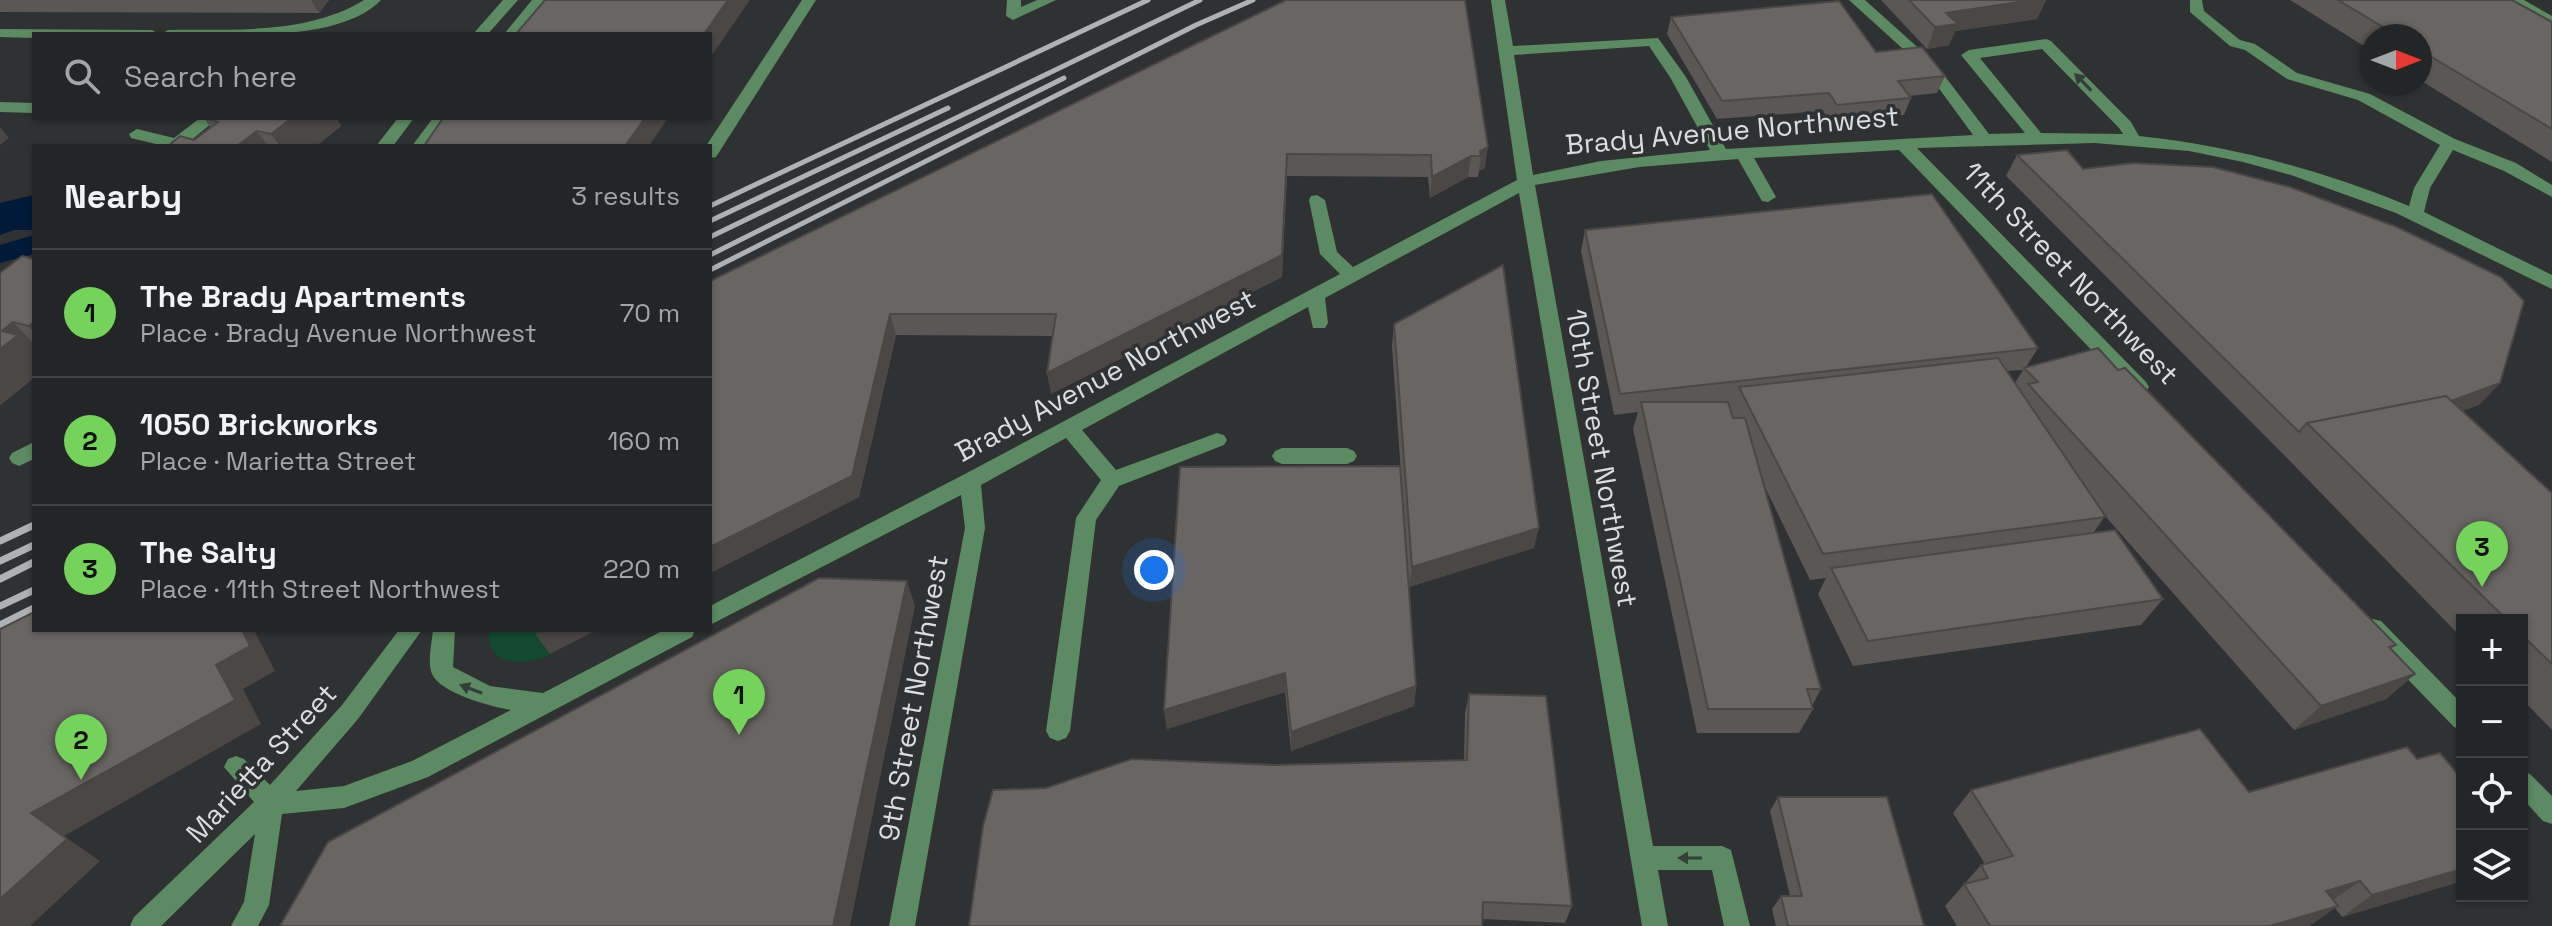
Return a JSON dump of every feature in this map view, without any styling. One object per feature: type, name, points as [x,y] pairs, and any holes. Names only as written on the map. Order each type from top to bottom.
[{"type":"street","points":[[262,32],[345,17],[374,0]]},
{"type":"street","points":[[482,32],[511,0]]},
{"type":"street","points":[[513,32],[540,0]]},
{"type":"street","points":[[712,150],[809,0]]},
{"type":"street","points":[[1014,0],[1013,16],[1049,0]]},
{"type":"street","name":"10th Street Northwest","points":[[1498,0],[1526,182],[1655,926]]},
{"type":"street","points":[[1856,0],[1907,42],[1929,65],[1986,141]]},
{"type":"street","points":[[2513,0],[2552,22]]},
{"type":"street","points":[[0,33],[32,33]]},
{"type":"street","points":[[1506,51],[1653,41],[1678,77],[1721,155]]},
{"type":"street","points":[[2036,138],[2028,124],[1969,55],[2046,44],[2125,125],[2134,140]]},
{"type":"street","points":[[2250,47],[2292,76],[2364,97],[2449,143],[2510,167],[2552,192]]},
{"type":"street","points":[[2,110],[32,108]]},
{"type":"street","points":[[181,144],[208,120]]},
{"type":"street","points":[[386,144],[404,120]]},
{"type":"street","points":[[422,144],[440,120]]},
{"type":"street","points":[[137,134],[176,144]]},
{"type":"street","name":"Brady Avenue Northwest","points":[[712,615],[970,481],[1526,182],[1566,172],[1743,153],[2036,138],[2134,140],[2238,156],[2291,169],[2415,213],[2552,283]]},
{"type":"street","points":[[2415,213],[2422,188],[2449,143]]},
{"type":"street","name":"11th Street Northwest","points":[[1904,145],[2154,402]]},
{"type":"street","points":[[1743,153],[1768,197]]},
{"type":"street","points":[[1317,200],[1329,254],[1352,276]]},
{"type":"street","points":[[1316,295],[1319,323]]},
{"type":"street","points":[[1069,428],[1112,480]]},
{"type":"street","points":[[1058,731],[1086,518],[1112,480],[1217,440]]},
{"type":"street","points":[[1282,456],[1347,456]]},
{"type":"street","name":"9th Street Northwest","points":[[902,926],[975,528],[970,481]]},
{"type":"street","points":[[2363,618],[2456,714]]},
{"type":"street","name":"Marietta Street","points":[[143,926],[272,804],[329,740],[410,632]]},
{"type":"street","points":[[444,632],[442,671],[463,688],[506,700],[544,703]]},
{"type":"street","points":[[272,804],[344,797],[420,769],[680,632]]},
{"type":"street","points":[[236,767],[272,804]]},
{"type":"street","points":[[2528,788],[2552,813]]},
{"type":"street","points":[[244,926],[256,905],[272,804]]},
{"type":"street","points":[[1643,858],[1722,858],[1737,926]]},
{"type":"green space","points":[[489,632],[556,632],[548,656],[528,661],[508,661],[500,657],[493,651]]},
{"type":"water","points":[[32,195],[32,230],[14,230],[0,235],[0,203]]},
{"type":"water","points":[[32,236],[32,255],[0,263],[0,245]]},
{"type":"building","points":[[545,0],[728,0],[705,32],[518,32]]},
{"type":"building","points":[[1286,0],[1465,0],[1488,147],[1480,151],[1481,156],[1471,156],[1432,177],[1431,155],[1287,154],[1282,255],[1047,373],[1056,314],[890,314],[852,476],[712,546],[712,280]]},
{"type":"building","points":[[1909,0],[2032,0],[1946,13],[1958,24],[1935,27]]},
{"type":"building","points":[[2338,0],[2512,0],[2552,22],[2552,129],[2432,57],[2432,24],[2378,24]]},
{"type":"building","points":[[1839,1],[1876,52],[1922,47],[1945,76],[1898,81],[1911,98],[1837,105],[1829,93],[1722,101],[1671,17]]},
{"type":"building","points":[[211,120],[289,120],[271,134],[257,131],[240,144],[170,144],[180,136],[194,140],[218,122]]},
{"type":"building","points":[[442,120],[644,120],[626,144],[425,144]]},
{"type":"building","points":[[2067,150],[2083,169],[2133,163],[2213,167],[2290,187],[2397,227],[2501,277],[2524,301],[2500,383],[2451,401],[2446,396],[2307,423],[2299,432],[2017,155]]},
{"type":"building","points":[[1932,194],[2038,348],[1620,394],[1585,230]]},
{"type":"building","points":[[22,256],[32,258],[32,324],[29,326],[13,322],[2,331],[18,335],[0,349],[0,273]]},
{"type":"building","points":[[1503,265],[1539,528],[1412,567],[1394,324]]},
{"type":"building","points":[[2098,348],[2118,370],[2125,368],[2396,645],[2389,647],[2415,674],[2321,706],[2028,384],[2038,382],[2024,368]]},
{"type":"building","points":[[1998,358],[2106,517],[1823,554],[1739,387]]},
{"type":"building","points":[[2446,396],[2552,493],[2552,664],[2528,641],[2528,614],[2501,614],[2307,423]]},
{"type":"building","points":[[1641,402],[1728,402],[1733,418],[1745,418],[1821,689],[1807,689],[1813,709],[1708,709]]},
{"type":"building","points":[[1400,466],[1416,686],[1291,732],[1285,673],[1164,710],[1180,467]]},
{"type":"building","points":[[2115,530],[2163,599],[1868,641],[1831,568]]},
{"type":"building","points":[[819,578],[907,581],[833,926],[280,926],[328,842]]},
{"type":"building","points":[[32,613],[32,632],[243,632],[250,646],[216,665],[235,700],[31,813],[67,839],[0,899],[0,629]]},
{"type":"building","points":[[1469,694],[1546,696],[1572,906],[1483,902],[1482,926],[969,926],[983,826],[993,790],[1046,788],[1132,759],[1275,765],[1467,760]]},
{"type":"building","points":[[2200,729],[2249,792],[2407,747],[2417,759],[2440,753],[2456,772],[2456,871],[2372,895],[2360,881],[2326,891],[2338,906],[2270,926],[1990,926],[1964,884],[1988,878],[1981,865],[2013,856],[1971,790]]},
{"type":"building","points":[[1778,797],[1887,797],[1924,926],[1788,926],[1781,896],[1802,896]]},
{"type":"railway","points":[[712,205],[1148,0]]},
{"type":"railway","points":[[712,236],[1200,0]]},
{"type":"railway","points":[[712,269],[1196,25],[1253,0]]},
{"type":"railway","points":[[712,254],[1064,78]]},
{"type":"railway","points":[[712,220],[948,108]]},
{"type":"railway","points":[[0,541],[32,526]]},
{"type":"railway","points":[[0,561],[32,546]]},
{"type":"railway","points":[[0,579],[32,563]]},
{"type":"railway","points":[[0,606],[32,591]]},
{"type":"railway","points":[[0,625],[32,609]]},
{"type":"place","name":"The Salty","points":[[2482,587]]},
{"type":"place","name":"The Brady Apartments","points":[[739,735]]},
{"type":"place","name":"1050 Brickworks","points":[[81,780]]}]
